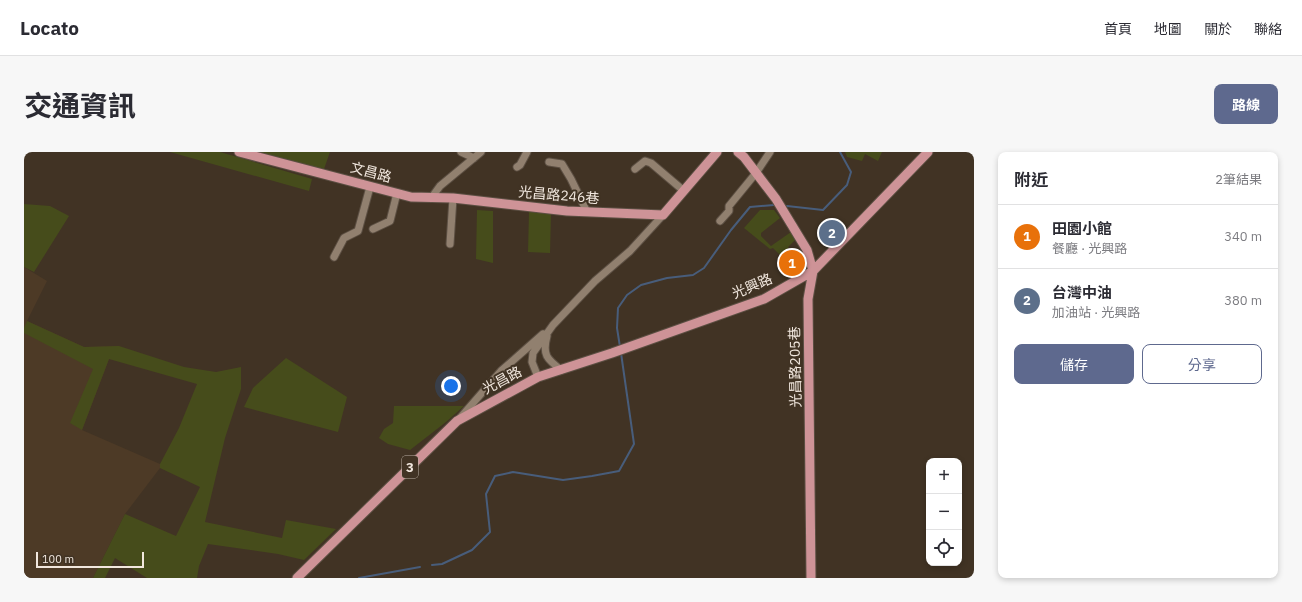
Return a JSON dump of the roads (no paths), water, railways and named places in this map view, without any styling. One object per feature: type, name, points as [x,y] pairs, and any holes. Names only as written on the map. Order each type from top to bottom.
[{"type":"main road","name":"文昌路","points":[[239,152],[321,172],[370,187],[411,197],[432,197]]},
{"type":"main road","name":"光昌路","points":[[664,215],[717,152]]},
{"type":"main road","name":"光昌路205巷","points":[[738,152],[744,157],[776,199],[807,250],[813,271],[808,299],[811,578]]},
{"type":"main road","name":"光興路","points":[[561,370],[764,299],[813,271],[928,152]]},
{"type":"main road","name":"光昌路246巷","points":[[432,197],[567,211],[664,215]]},
{"type":"main road","name":"3","points":[[538,377],[561,370]]},
{"type":"main road","name":"光昌路","points":[[297,578],[457,421],[538,377]]},
{"type":"street","points":[[461,152],[474,158]]},
{"type":"street","points":[[432,197],[440,186],[480,152]]},
{"type":"street","points":[[517,167],[520,165],[527,152]]},
{"type":"street","points":[[720,221],[729,211],[729,206],[756,173],[770,152]]},
{"type":"street","points":[[635,168],[645,161],[652,163],[684,191]]},
{"type":"street","points":[[549,162],[562,164],[587,212]]},
{"type":"street","points":[[334,257],[344,238],[358,231],[370,187]]},
{"type":"street","points":[[372,229],[390,221],[397,193]]},
{"type":"street","points":[[450,244],[453,198]]},
{"type":"street","name":"光昌路","points":[[538,377],[532,362],[533,353],[553,325],[595,281],[630,251],[664,215]]},
{"type":"street","points":[[553,325],[546,336],[545,354],[549,360],[561,370]]},
{"type":"street","points":[[457,421],[501,371],[553,325]]},
{"type":"waterway","points":[[787,206],[823,210],[847,185],[851,172],[840,152]]},
{"type":"waterway","points":[[620,347],[617,328],[618,308],[627,295],[641,285],[667,278],[693,275],[704,268],[731,230],[750,207],[774,205]]},
{"type":"waterway","points":[[432,565],[442,564],[472,550],[490,532],[486,494],[495,476],[513,472],[563,480],[619,471],[634,444],[621,353]]},
{"type":"waterway","points":[[359,578],[420,567]]},
{"type":"place","name":"台灣中油","points":[[832,233]]},
{"type":"place","name":"田園小館","points":[[792,263]]}]
